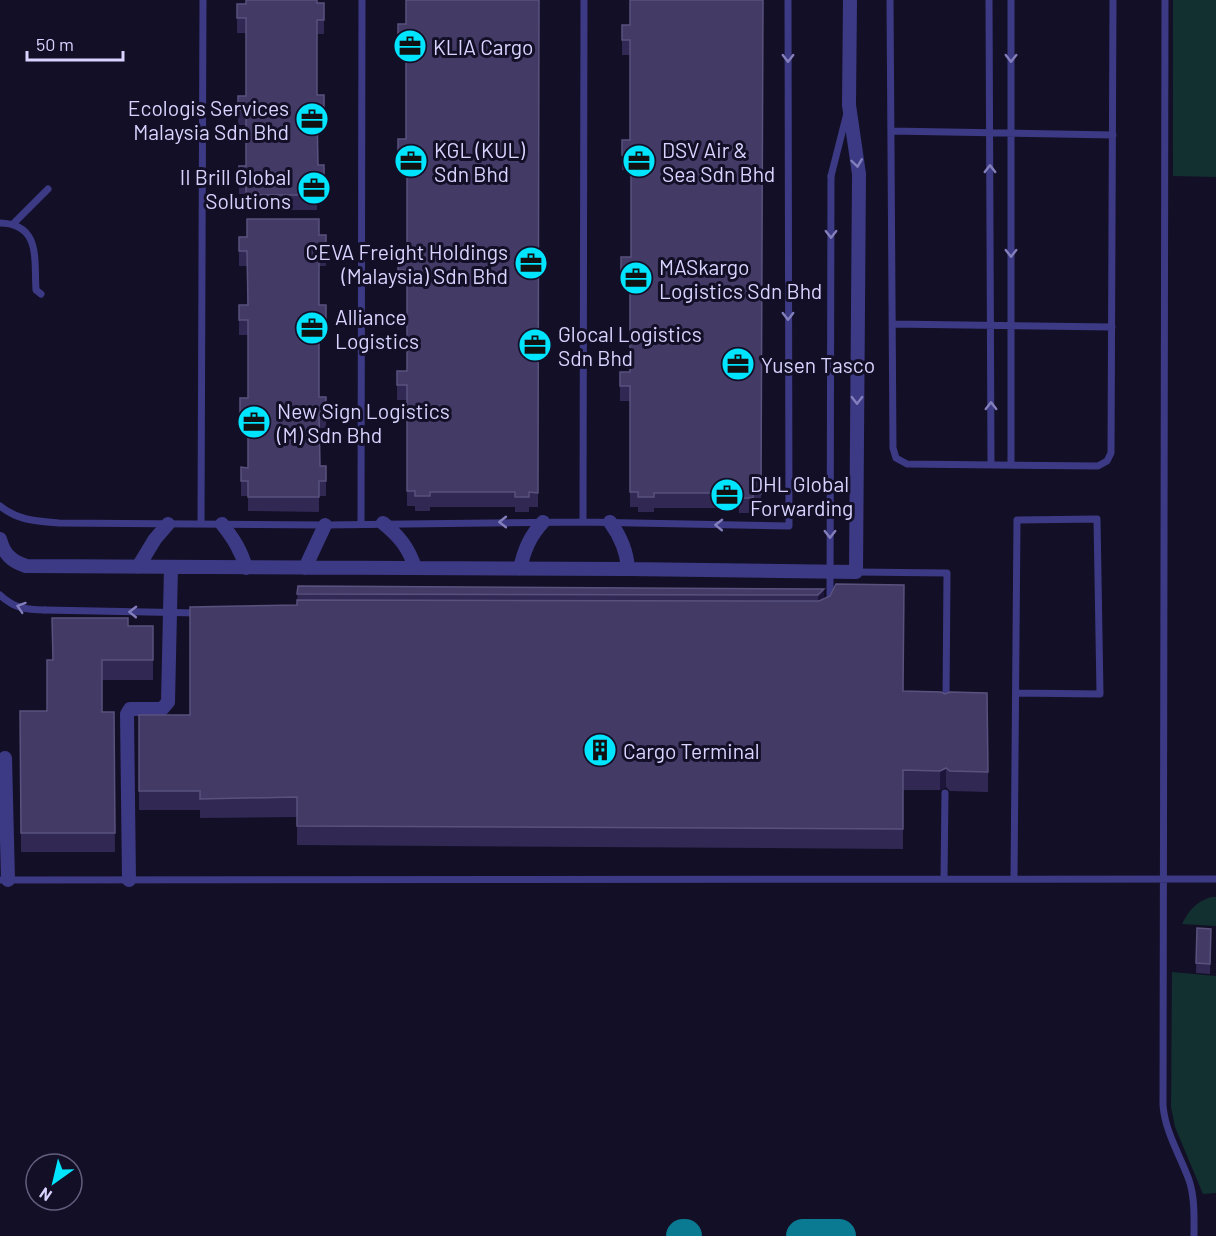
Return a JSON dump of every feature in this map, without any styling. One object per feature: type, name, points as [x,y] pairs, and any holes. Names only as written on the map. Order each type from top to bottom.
[{"type":"street","points":[[0,539],[10,559],[26,566],[856,572],[859,174],[849,105],[850,0]]},
{"type":"street","points":[[520,569],[533,532],[543,522]]},
{"type":"street","points":[[610,522],[623,544],[628,569]]},
{"type":"street","points":[[383,523],[405,544],[415,568]]},
{"type":"street","points":[[138,567],[155,539],[168,524]]},
{"type":"street","points":[[222,525],[234,538],[246,568]]},
{"type":"street","points":[[305,568],[325,525]]},
{"type":"street","points":[[129,880],[127,714],[130,709],[162,709],[168,702],[171,567]]},
{"type":"street","points":[[4,880],[5,758]]},
{"type":"lane","points":[[201,524],[203,0]]},
{"type":"lane","points":[[361,524],[362,0]]},
{"type":"lane","points":[[583,522],[584,0]]},
{"type":"lane","points":[[0,506],[10,515],[34,521],[59,523],[325,525],[610,522],[789,526],[788,0]]},
{"type":"lane","points":[[890,0],[894,448],[896,458],[907,464],[1098,466],[1107,461],[1111,453],[1113,0]]},
{"type":"lane","points":[[989,0],[991,465]]},
{"type":"lane","points":[[1011,0],[1011,465]]},
{"type":"lane","points":[[1165,0],[1164,1119],[1192,1190],[1194,1236]]},
{"type":"lane","points":[[828,609],[831,176],[849,105]]},
{"type":"lane","points":[[891,131],[1113,135]]},
{"type":"lane","points":[[14,223],[48,189]]},
{"type":"lane","points":[[0,223],[14,223],[24,229],[33,243],[36,290],[41,294]]},
{"type":"lane","points":[[893,324],[1112,327]]},
{"type":"lane","points":[[1014,879],[1017,520],[1097,519],[1100,694],[1016,693]]},
{"type":"lane","points":[[856,572],[947,573],[946,708]]},
{"type":"lane","points":[[0,595],[25,610],[203,613]]},
{"type":"lane","points":[[944,879],[945,793]]},
{"type":"lane","points":[[4,880],[1216,879]]},
{"type":"green space","points":[[1173,0],[1216,0],[1216,177],[1173,176]]},
{"type":"green space","points":[[1211,897],[1216,897],[1216,926],[1182,924],[1194,907]]},
{"type":"green space","points":[[1172,972],[1216,976],[1216,1193],[1203,1194],[1175,1127],[1171,1107]]},
{"type":"building","points":[[246,0],[317,0],[317,3],[324,3],[324,20],[317,20],[317,95],[324,95],[324,111],[317,111],[318,165],[324,165],[324,180],[317,179],[317,195],[246,195],[246,179],[239,179],[239,166],[246,166],[246,110],[238,110],[238,96],[246,96],[246,18],[237,18],[237,4],[246,4]]},
{"type":"building","points":[[406,0],[539,0],[538,493],[529,492],[529,497],[515,497],[515,492],[430,492],[430,496],[415,496],[415,491],[407,491],[407,385],[397,385],[397,371],[407,371],[407,270],[398,270],[398,256],[407,256],[407,154],[398,154],[398,139],[406,139],[406,39],[398,39],[398,24],[406,24]]},
{"type":"building","points":[[630,0],[763,0],[761,494],[753,494],[753,498],[739,498],[739,493],[654,493],[654,497],[638,497],[638,492],[630,492],[630,386],[620,386],[620,372],[630,372],[630,271],[621,271],[621,257],[631,257],[631,155],[622,155],[622,140],[630,140],[630,40],[622,40],[622,25],[630,25]]},
{"type":"building","points":[[247,219],[319,219],[319,235],[326,235],[326,251],[319,251],[319,305],[326,305],[326,321],[319,321],[319,397],[326,397],[326,413],[319,413],[320,466],[326,466],[326,481],[319,481],[319,497],[248,497],[248,481],[241,481],[241,467],[248,468],[248,412],[240,412],[240,398],[248,398],[248,320],[239,320],[239,305],[248,305],[247,251],[239,251],[239,237],[247,237]]},
{"type":"building","name":"Cargo Terminal","points":[[836,584],[904,585],[903,691],[945,694],[950,692],[987,693],[988,772],[950,771],[946,768],[940,771],[903,770],[903,829],[297,826],[297,797],[200,799],[200,791],[139,791],[139,715],[190,715],[190,607],[297,605],[297,600],[819,601],[830,596]]},
{"type":"building","points":[[298,586],[824,589],[818,595],[297,594]]},
{"type":"building","points":[[52,618],[128,618],[128,626],[153,626],[153,660],[102,660],[102,712],[114,712],[115,833],[21,833],[20,711],[47,711],[47,660],[53,660]]},
{"type":"building","points":[[1197,928],[1211,929],[1210,964],[1196,963]]},
{"type":"taxiway","points":[[803,1236],[839,1236]]},
{"type":"place","name":"KLIA Cargo","points":[[410,46]]},
{"type":"place","name":"Ecologis Services Malaysia Sdn Bhd","points":[[312,119]]},
{"type":"place","name":"KGL (KUL) Sdn Bhd","points":[[411,161]]},
{"type":"place","name":"DSV Air & Sea Sdn Bhd","points":[[639,161]]},
{"type":"place","name":"II Brill Global Solutions","points":[[314,188]]},
{"type":"place","name":"CEVA Freight Holdings (Malaysia) Sdn Bhd","points":[[531,263]]},
{"type":"place","name":"MASkargo Logistics Sdn Bhd","points":[[636,278]]},
{"type":"place","name":"Alliance Logistics","points":[[312,328]]},
{"type":"place","name":"Glocal Logistics Sdn Bhd","points":[[535,345]]},
{"type":"place","name":"Yusen Tasco","points":[[738,364]]},
{"type":"place","name":"New Sign Logistics (M) Sdn Bhd","points":[[254,422]]},
{"type":"place","name":"DHL Global Forwarding","points":[[727,495]]},
{"type":"place","name":"Cargo Terminal","points":[[600,750]]}]
